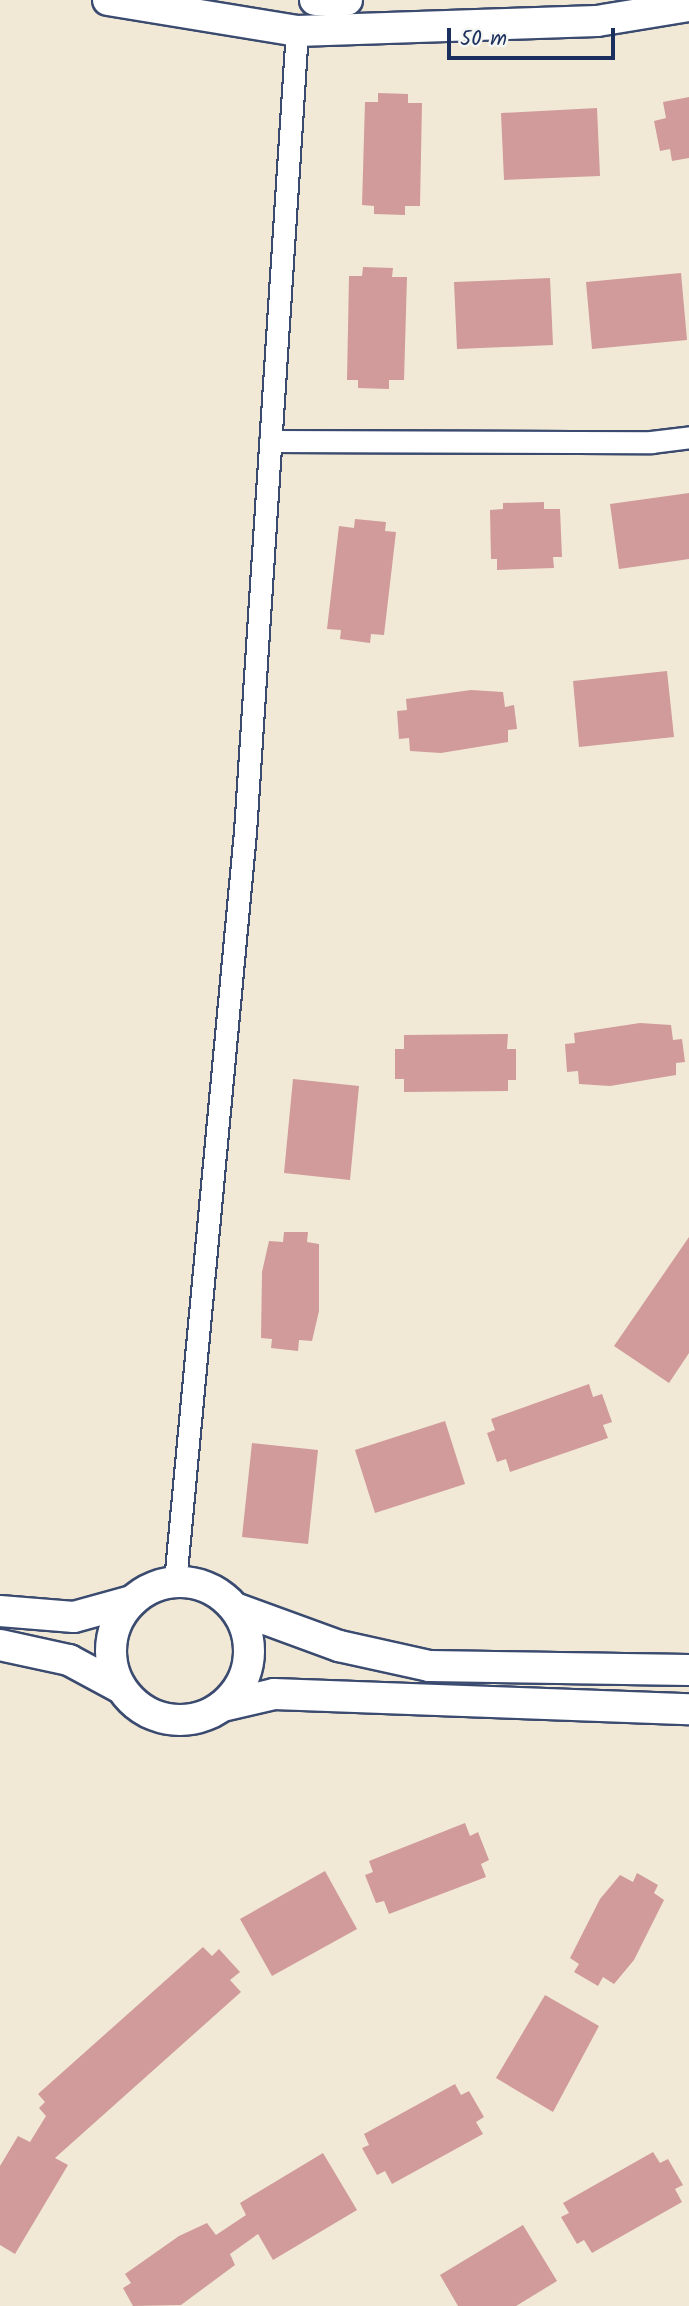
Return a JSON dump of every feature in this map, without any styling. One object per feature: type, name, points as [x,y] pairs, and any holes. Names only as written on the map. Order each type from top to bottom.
[{"type":"street","points":[[108,0],[297,31],[597,21],[689,6]]},
{"type":"street","points":[[316,0],[347,0]]},
{"type":"street","points":[[175,1582],[245,832],[297,31]]},
{"type":"street","points":[[270,441],[651,442],[689,437]]},
{"type":"street","points":[[689,1670],[429,1666],[340,1646],[235,1608],[199,1584],[175,1582],[152,1587],[132,1601],[118,1620],[111,1642],[112,1667],[121,1688],[137,1706],[158,1717],[182,1721],[203,1717],[223,1706],[274,1694],[689,1709]]},
{"type":"street","points":[[0,1611],[74,1617],[132,1601]]},
{"type":"street","points":[[223,1706],[238,1690],[250,1648],[235,1608]]},
{"type":"street","points":[[0,1645],[69,1660],[121,1688]]},
{"type":"building","points":[[378,93],[408,94],[408,103],[422,103],[420,206],[405,206],[405,215],[374,214],[374,206],[362,205],[365,102],[378,102]]},
{"type":"building","points":[[689,97],[689,158],[672,161],[670,149],[660,151],[654,121],[666,118],[663,102]]},
{"type":"building","points":[[597,108],[600,176],[504,180],[501,113]]},
{"type":"building","points":[[363,267],[393,268],[392,277],[407,277],[404,380],[389,380],[389,389],[358,388],[358,380],[347,380],[349,276],[362,276]]},
{"type":"building","points":[[681,273],[687,340],[592,349],[586,282]]},
{"type":"building","points":[[550,278],[553,345],[457,349],[454,282]]},
{"type":"building","points":[[689,493],[689,559],[619,569],[610,504]]},
{"type":"building","points":[[544,502],[544,509],[560,509],[562,557],[553,557],[554,568],[497,570],[497,559],[491,559],[490,510],[503,509],[503,503]]},
{"type":"building","points":[[355,519],[386,522],[385,531],[396,532],[384,635],[371,634],[370,643],[340,639],[341,630],[327,629],[339,526],[354,528]]},
{"type":"building","points":[[667,671],[674,737],[579,747],[573,681]]},
{"type":"building","points":[[471,690],[503,692],[505,707],[514,705],[517,729],[508,730],[508,742],[441,753],[410,751],[409,738],[399,739],[397,711],[407,710],[406,699]]},
{"type":"building","points":[[640,1023],[671,1025],[673,1040],[682,1039],[685,1062],[676,1063],[676,1075],[610,1086],[579,1084],[578,1071],[567,1072],[565,1044],[575,1043],[574,1033]]},
{"type":"building","points":[[508,1034],[507,1049],[516,1049],[516,1080],[508,1080],[508,1091],[404,1092],[404,1079],[395,1079],[395,1049],[404,1049],[404,1035]]},
{"type":"building","points":[[293,1079],[359,1086],[350,1180],[284,1173]]},
{"type":"building","points":[[284,1232],[308,1232],[307,1242],[319,1244],[319,1311],[312,1341],[299,1340],[298,1351],[271,1348],[272,1339],[261,1338],[262,1272],[269,1241],[283,1242]]},
{"type":"building","points":[[689,1237],[689,1353],[669,1383],[614,1346]]},
{"type":"building","points":[[589,1384],[593,1397],[602,1394],[612,1422],[603,1425],[608,1438],[510,1472],[506,1459],[497,1462],[487,1433],[495,1430],[491,1419]]},
{"type":"building","points":[[445,1421],[465,1484],[375,1513],[355,1450]]},
{"type":"building","points":[[252,1443],[318,1450],[308,1544],[242,1537]]},
{"type":"building","points":[[465,1823],[470,1836],[478,1832],[489,1860],[481,1864],[486,1877],[389,1914],[384,1901],[376,1903],[365,1875],[373,1872],[369,1861]]},
{"type":"building","points":[[325,1871],[357,1929],[272,1976],[240,1919]]},
{"type":"building","points":[[637,1873],[658,1885],[654,1893],[664,1900],[634,1960],[614,1984],[603,1977],[598,1986],[574,1972],[579,1964],[570,1958],[600,1899],[620,1875],[633,1882]]},
{"type":"building","points":[[203,1947],[212,1956],[219,1949],[240,1972],[230,1980],[241,1992],[55,2158],[68,2165],[15,2254],[0,2245],[0,2166],[18,2136],[30,2142],[46,2116],[39,2108],[45,2102],[38,2094]]},
{"type":"building","points":[[545,1995],[599,2026],[553,2112],[496,2078]]},
{"type":"building","points":[[455,2084],[461,2095],[469,2091],[484,2117],[476,2122],[483,2134],[392,2184],[385,2171],[377,2175],[362,2148],[369,2145],[364,2134]]},
{"type":"building","points":[[653,2152],[660,2163],[668,2159],[683,2185],[675,2189],[682,2202],[592,2253],[584,2240],[577,2244],[561,2217],[569,2213],[563,2203]]},
{"type":"building","points":[[323,2153],[357,2210],[273,2260],[258,2234],[230,2254],[235,2265],[181,2305],[133,2306],[123,2288],[131,2283],[125,2274],[179,2236],[207,2223],[216,2235],[246,2215],[240,2203]]},
{"type":"building","points":[[523,2225],[557,2281],[516,2306],[458,2306],[440,2275]]}]
